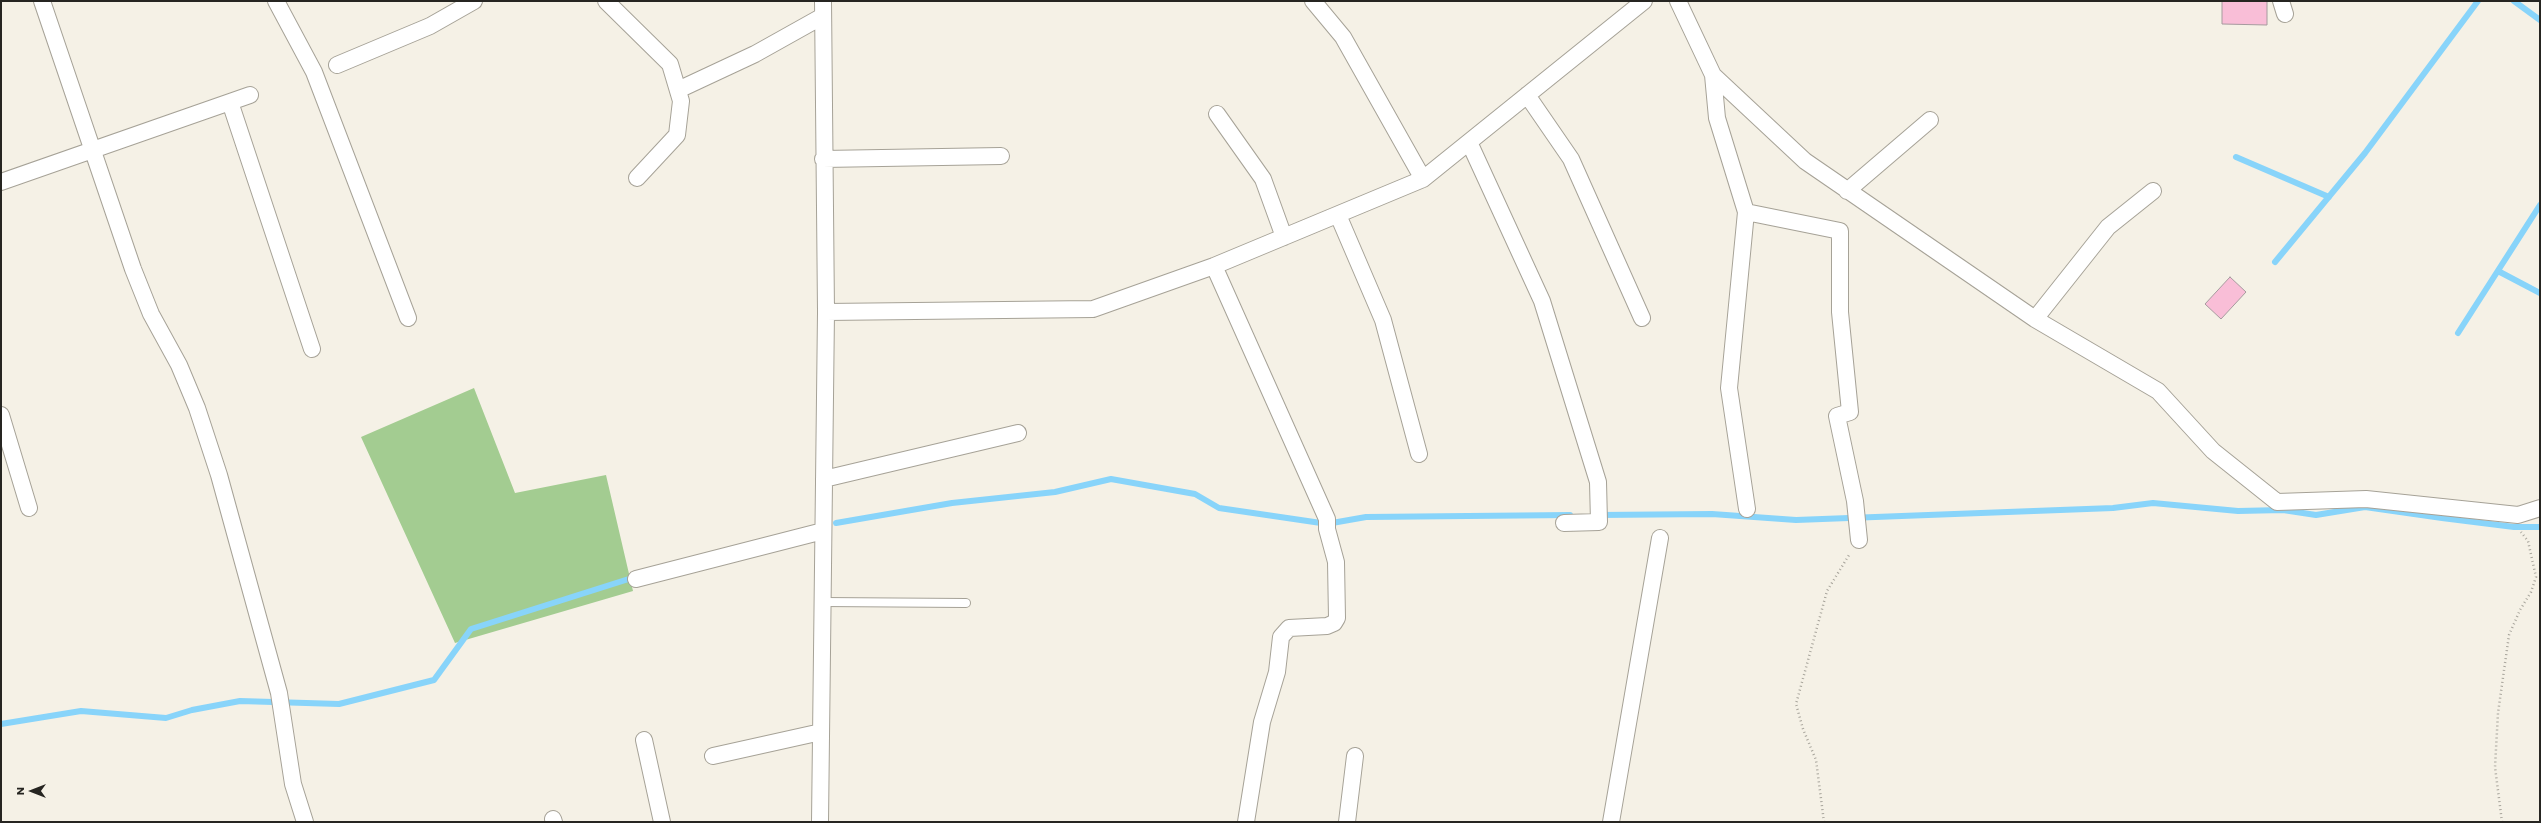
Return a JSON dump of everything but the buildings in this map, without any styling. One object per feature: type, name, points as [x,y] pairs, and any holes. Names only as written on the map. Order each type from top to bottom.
[{"type":"street","points":[[42,1],[94,149],[133,269],[151,314],[179,365],[196,408],[219,475],[279,693],[280,709],[293,784],[304,822]]},
{"type":"street","points":[[276,1],[314,72],[408,318]]},
{"type":"street","points":[[337,65],[430,26],[474,1]]},
{"type":"street","points":[[606,1],[670,64],[682,101],[677,135],[637,178]]},
{"type":"street","points":[[1313,1],[1344,37],[1423,179]]},
{"type":"street","points":[[826,312],[1093,309],[1214,266],[1423,179],[1644,1]]},
{"type":"street","points":[[1678,1],[1713,75],[1716,118],[1746,212],[1729,388],[1747,509]]},
{"type":"street","points":[[678,90],[754,54],[823,9]]},
{"type":"street","points":[[820,822],[826,312],[823,159],[823,9]]},
{"type":"street","points":[[1713,75],[1805,161],[1847,191],[2035,319],[2158,392],[2213,452],[2277,502],[2366,499],[2518,515],[2540,508]]},
{"type":"street","points":[[1,182],[250,95]]},
{"type":"street","points":[[1527,95],[1572,159],[1642,318]]},
{"type":"street","points":[[230,102],[312,349]]},
{"type":"street","points":[[1217,114],[1263,179],[1284,237]]},
{"type":"street","points":[[1847,191],[1930,120]]},
{"type":"street","points":[[1469,142],[1542,301],[1598,482],[1599,522],[1564,522]]},
{"type":"street","points":[[823,159],[1001,156]]},
{"type":"street","points":[[2035,319],[2108,227],[2152,191]]},
{"type":"street","points":[[1746,212],[1840,231],[1840,312],[1850,412],[1837,416],[1857,518],[1859,540]]},
{"type":"street","points":[[1338,215],[1383,320],[1419,454]]},
{"type":"street","points":[[1214,266],[1327,524],[1336,562],[1337,618],[1334,623],[1327,626],[1289,628],[1281,637],[1277,672],[1262,722],[1246,822]]},
{"type":"street","points":[[1,415],[29,508]]},
{"type":"street","points":[[824,479],[1018,433]]},
{"type":"street","points":[[636,579],[823,530]]},
{"type":"street","points":[[1611,822],[1660,538]]},
{"type":"street","points":[[713,756],[821,732]]},
{"type":"street","points":[[644,740],[662,822]]},
{"type":"street","points":[[1347,822],[1355,756]]},
{"type":"lane","points":[[823,602],[966,603]]},
{"type":"path","points":[[2502,822],[2495,767],[2498,713],[2509,635],[2520,610],[2531,592],[2536,577],[2528,541],[2518,530]]},
{"type":"path","points":[[1824,822],[1816,760],[1803,728],[1796,704],[1827,590],[1859,540]]},
{"type":"green space","points":[[474,388],[515,493],[606,475],[633,591],[455,643],[361,437]]},
{"type":"waterway","points":[[2275,262],[2365,153],[2478,1]]},
{"type":"waterway","points":[[2514,1],[2540,20]]},
{"type":"waterway","points":[[2236,157],[2329,197]]},
{"type":"waterway","points":[[2458,333],[2540,205]]},
{"type":"waterway","points":[[2498,271],[2540,293]]},
{"type":"waterway","points":[[836,523],[952,503],[1055,492],[1111,479],[1195,494],[1219,508],[1321,523],[1332,523],[1366,517],[1570,515]]},
{"type":"waterway","points":[[1599,515],[1712,514],[1796,520],[2113,508],[2153,503],[2238,511],[2283,510],[2316,515],[2365,507],[2514,527],[2540,527]]},
{"type":"waterway","points":[[1,724],[81,711],[166,718],[192,710],[240,701],[339,704],[434,680],[471,629],[635,577]]}]
